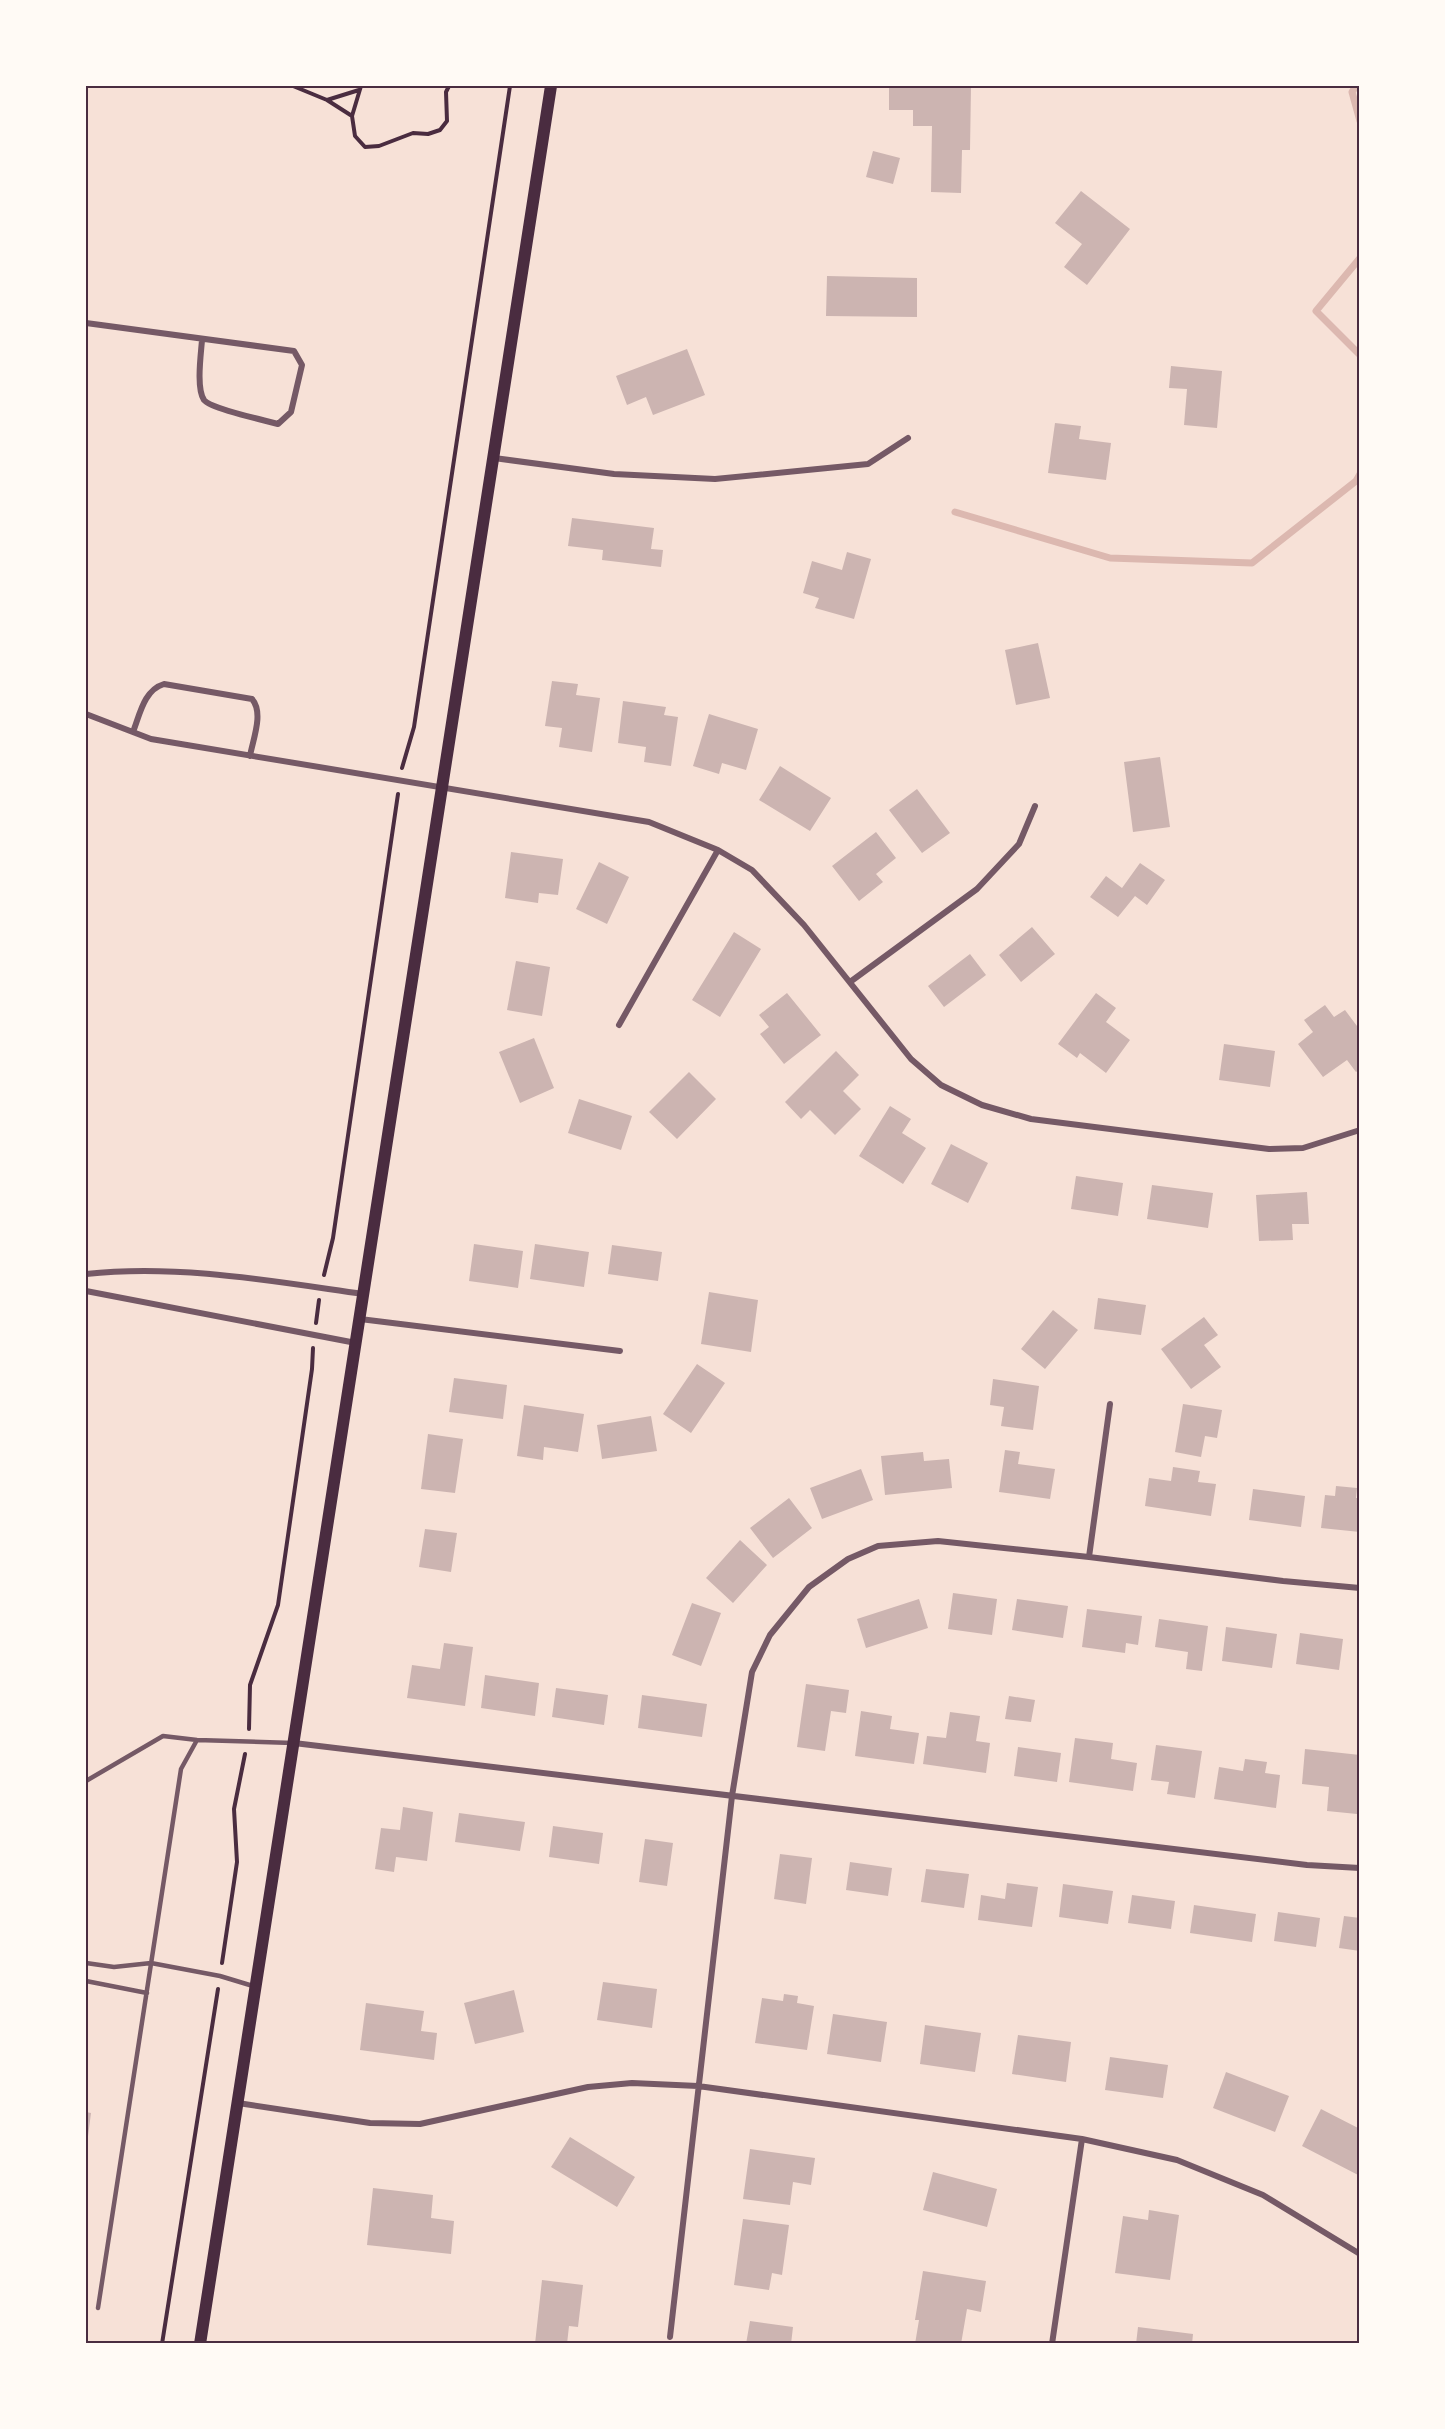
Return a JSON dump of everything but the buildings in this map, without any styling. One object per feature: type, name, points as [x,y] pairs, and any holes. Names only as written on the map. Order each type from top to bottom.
[{"type":"main road","points":[[200,2343],[551,86]]},
{"type":"street","points":[[86,323],[294,351],[302,365],[291,412],[278,424],[217,408],[204,400],[200,387],[202,340]]},
{"type":"street","points":[[494,458],[614,474],[715,479],[868,464],[908,438]]},
{"type":"street","points":[[133,732],[148,694],[164,684],[252,699],[257,705],[258,714],[250,756]]},
{"type":"street","points":[[86,714],[151,739],[649,822],[718,850],[752,870],[804,925],[911,1059],[941,1084],[982,1105],[1031,1119],[1269,1149],[1303,1148],[1359,1130]]},
{"type":"street","points":[[850,982],[977,889],[1019,844],[1035,806]]},
{"type":"street","points":[[619,1025],[718,850]]},
{"type":"street","points":[[86,1275],[116,1271],[215,1274],[364,1294]]},
{"type":"street","points":[[86,1291],[356,1343]]},
{"type":"street","points":[[360,1319],[620,1351]]},
{"type":"street","points":[[1089,1557],[1110,1404]]},
{"type":"street","points":[[670,2337],[732,1796],[752,1672],[770,1635],[809,1587],[848,1559],[879,1546],[938,1541],[1359,1588]]},
{"type":"street","points":[[293,1743],[1296,1864],[1359,1868]]},
{"type":"street","points":[[238,2103],[370,2123],[420,2124],[588,2087],[632,2083],[698,2086],[1082,2139],[1177,2160],[1263,2195],[1359,2254]]},
{"type":"street","points":[[1052,2343],[1082,2139]]},
{"type":"lane","points":[[86,1781],[163,1736],[197,1740],[293,1743]]},
{"type":"lane","points":[[98,2308],[181,1769],[197,1740]]},
{"type":"lane","points":[[86,1963],[114,1967],[152,1963],[220,1976],[255,1987]]},
{"type":"lane","points":[[86,1982],[147,1993]]},
{"type":"path","points":[[293,86],[327,100],[352,116]]},
{"type":"path","points":[[360,87],[352,116],[355,136],[365,147],[379,146],[413,133],[428,134],[440,130],[447,121],[446,92],[449,86]]},
{"type":"path","points":[[162,2343],[237,1862],[234,1809],[248,1741],[250,1685],[278,1605],[312,1369],[321,1288],[333,1238],[400,781],[405,751],[414,727],[510,86]]},
{"type":"path","points":[[327,100],[360,87]]},
{"type":"waterway","points":[[1356,86],[1352,92],[1360,121]]},
{"type":"waterway","points":[[1360,258],[1316,311],[1360,355]]},
{"type":"waterway","points":[[955,512],[1110,558],[1252,563],[1356,481],[1360,474]]}]
